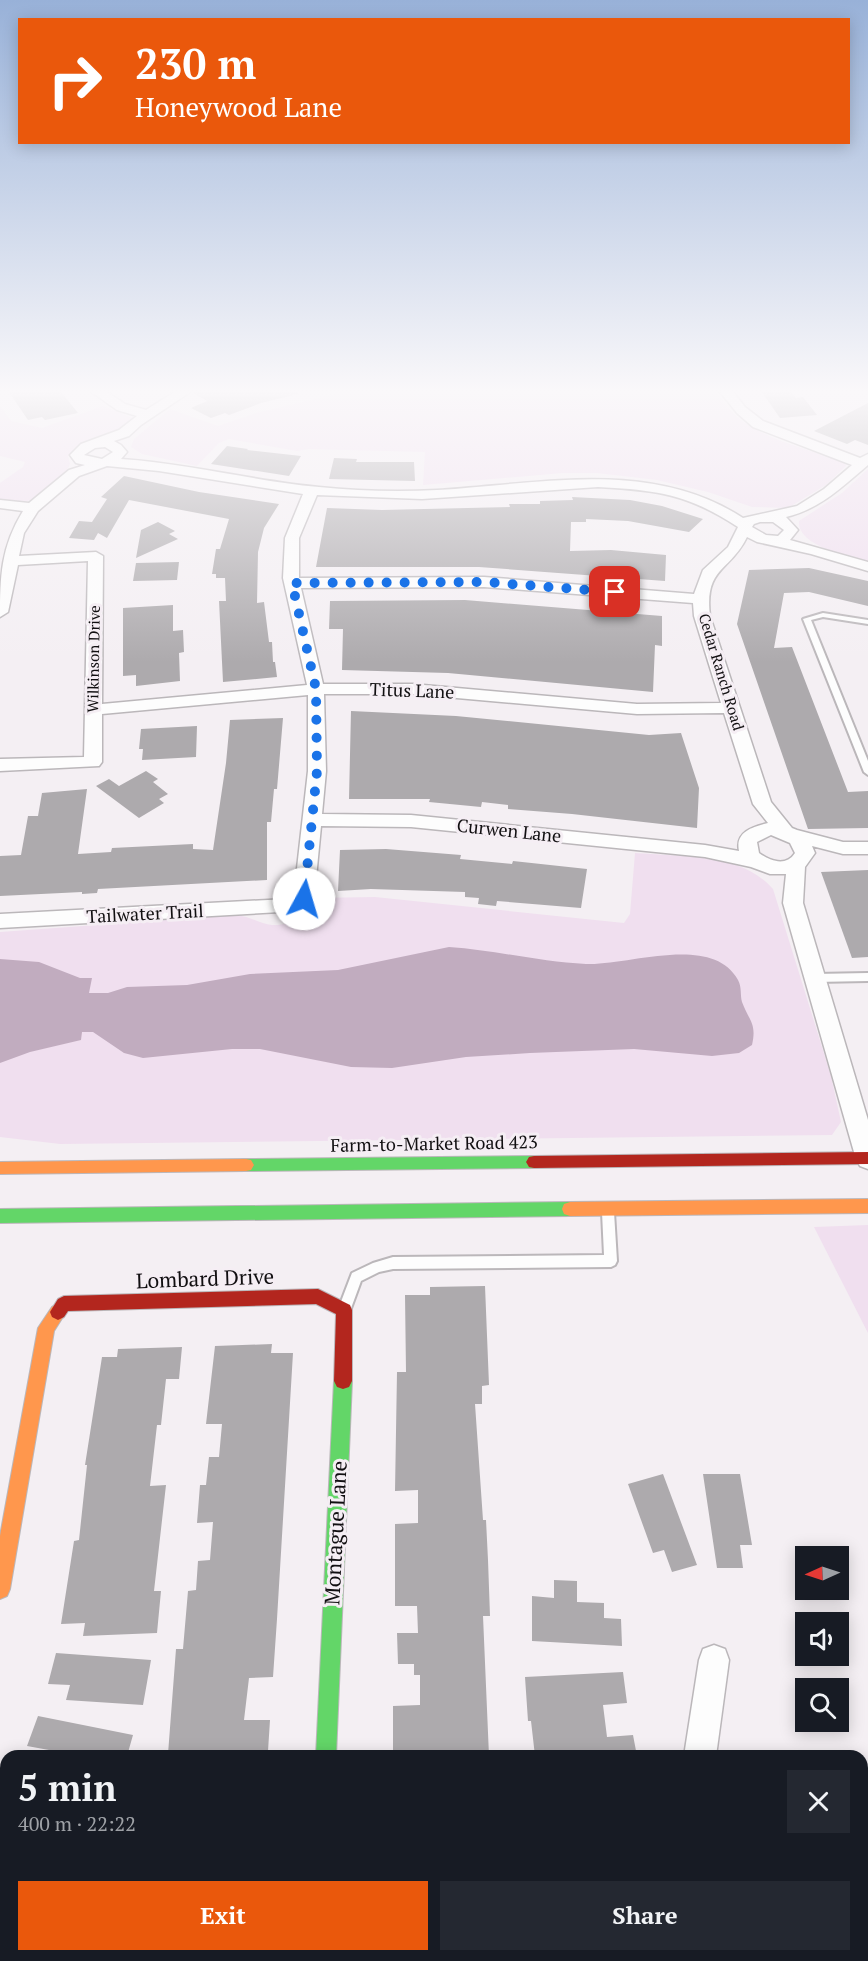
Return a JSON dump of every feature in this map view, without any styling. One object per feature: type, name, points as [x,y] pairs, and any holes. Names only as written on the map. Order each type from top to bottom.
[{"type":"main road","name":"Farm-to-Market Road 423","points":[[0,1168],[868,1158]]},
{"type":"main road","points":[[0,1216],[868,1206]]},
{"type":"main road","name":"Lombard Drive","points":[[0,1589],[46,1328],[64,1304],[318,1296],[344,1310]]},
{"type":"main road","name":"Montague Lane","points":[[326,1750],[344,1356],[344,1310]]},
{"type":"street","points":[[0,612],[16,533],[32,508],[66,480]]},
{"type":"street","points":[[227,480],[312,490],[435,494],[556,484],[609,483],[664,490],[725,510],[783,521],[815,550]]},
{"type":"street","points":[[746,527],[751,520],[802,509],[830,492],[844,480]]},
{"type":"street","points":[[312,490],[292,538],[292,583],[316,689],[317,771],[312,820]]},
{"type":"street","points":[[0,504],[32,508]]},
{"type":"street","points":[[791,529],[802,509]]},
{"type":"street","points":[[725,510],[746,527],[753,536],[815,550],[868,567]]},
{"type":"street","name":"Cedar Ranch Road","points":[[746,527],[734,549],[710,570],[700,599],[702,616],[762,804],[788,833]]},
{"type":"street","name":"Cedar Ranch Road","points":[[734,549],[787,537],[791,529]]},
{"type":"street","name":"Wilkinson Drive","points":[[2,767],[93,762],[96,556],[11,561]]},
{"type":"street","points":[[292,583],[484,582],[700,599]]},
{"type":"street","name":"Titus Lane","points":[[94,710],[316,689],[412,689],[637,709],[731,708]]},
{"type":"street","points":[[762,804],[747,850],[793,903],[868,1158]]},
{"type":"street","name":"Curwen Lane","points":[[312,820],[411,821],[705,851],[758,862]]},
{"type":"street","name":"Tailwater Trail","points":[[0,921],[291,906],[304,899],[312,820]]},
{"type":"street","points":[[750,836],[764,830],[788,833],[843,848],[868,848]]},
{"type":"street","points":[[788,833],[804,848],[805,853],[799,863],[793,903]]},
{"type":"street","name":"Curwen Lane","points":[[705,851],[750,836]]},
{"type":"street","points":[[758,862],[778,868],[813,860],[843,848]]},
{"type":"street","points":[[701,1750],[714,1660]]},
{"type":"lane","points":[[868,622],[823,615],[807,619],[868,772]]},
{"type":"lane","points":[[815,978],[868,977]]},
{"type":"lane","points":[[344,1310],[356,1277],[377,1267],[393,1263],[611,1261],[608,1208]]},
{"type":"shaded area","points":[[5,480],[57,480],[36,497],[24,502],[0,500],[0,483]]},
{"type":"shaded area","points":[[423,480],[487,480],[423,485]]},
{"type":"shaded area","points":[[653,480],[832,480],[788,508],[752,507],[708,492]]},
{"type":"shaded area","points":[[857,480],[868,480],[868,562],[826,549],[806,537],[801,530],[799,521],[842,493]]},
{"type":"shaded area","points":[[635,853],[690,856],[727,862],[760,877],[773,889],[831,1076],[841,1122],[832,1135],[60,1144],[0,1137],[0,932],[235,915],[279,925],[298,918],[308,910],[314,898],[375,897],[624,923],[630,914]]},
{"type":"shaded area","points":[[449,947],[586,964],[668,955],[709,958],[726,966],[738,980],[742,1002],[752,1022],[754,1032],[752,1045],[739,1053],[712,1056],[634,1049],[466,1057],[392,1068],[351,1067],[260,1049],[232,1049],[143,1058],[124,1053],[93,1032],[82,1032],[81,1040],[30,1052],[0,1063],[0,959],[39,962],[80,978],[92,978],[89,993],[108,993],[127,987],[187,985],[250,974],[338,970]]},
{"type":"shaded area","points":[[868,1225],[868,1333],[814,1227]]},
{"type":"building","points":[[120,480],[140,480],[199,492],[279,504],[264,528],[258,552],[257,603],[264,602],[269,642],[272,642],[273,662],[275,662],[277,677],[223,682],[219,601],[226,601],[225,578],[216,578],[216,574],[212,574],[216,549],[220,549],[229,519],[129,500],[107,538],[98,533],[94,540],[69,538],[79,521],[92,522],[107,499],[101,497]]},
{"type":"building","points":[[351,480],[415,480],[415,481]]},
{"type":"building","points":[[572,497],[630,500],[662,506],[703,519],[689,532],[628,521],[586,519],[586,522],[571,522],[570,551],[611,550],[666,555],[665,581],[479,567],[316,567],[327,508],[382,510],[510,507],[509,504],[540,504],[540,501],[573,500]]},
{"type":"building","points":[[158,522],[175,531],[169,534],[178,539],[136,558],[141,530]]},
{"type":"building","points":[[179,562],[177,580],[133,581],[136,563]]},
{"type":"building","points":[[809,568],[868,581],[868,606],[809,592],[784,593],[774,648],[792,647],[848,792],[868,791],[868,828],[808,829],[737,624],[749,570]]},
{"type":"building","points":[[465,600],[662,616],[662,646],[655,645],[653,692],[448,673],[342,670],[343,629],[329,629],[330,601]]},
{"type":"building","points":[[173,605],[173,631],[183,630],[184,652],[179,653],[180,681],[136,686],[136,675],[123,676],[123,608]]},
{"type":"building","points":[[351,711],[456,716],[649,735],[681,733],[699,788],[697,828],[508,809],[508,805],[482,802],[481,807],[429,802],[430,799],[349,799]]},
{"type":"building","points":[[283,718],[277,789],[274,789],[271,822],[267,822],[267,880],[98,889],[97,893],[82,894],[82,892],[0,896],[0,856],[21,855],[28,816],[38,816],[42,793],[87,789],[78,854],[111,852],[112,848],[193,844],[193,849],[213,850],[230,720]]},
{"type":"building","points":[[197,726],[196,757],[142,760],[143,749],[139,749],[141,729]]},
{"type":"building","points":[[146,771],[158,779],[153,782],[168,794],[159,799],[164,803],[139,818],[96,786],[109,779],[119,786]]},
{"type":"building","points":[[386,849],[461,855],[460,859],[512,864],[513,861],[587,869],[581,908],[497,901],[496,906],[478,904],[479,898],[465,897],[465,892],[371,889],[338,891],[340,850]]},
{"type":"building","points":[[868,870],[868,957],[852,958],[821,872]]},
{"type":"building","points":[[485,1286],[489,1385],[482,1386],[482,1404],[475,1404],[488,1560],[490,1616],[483,1616],[489,1750],[393,1750],[393,1706],[420,1705],[420,1675],[414,1675],[414,1664],[398,1664],[397,1633],[418,1633],[417,1606],[395,1606],[395,1524],[418,1523],[418,1490],[395,1491],[397,1372],[406,1372],[405,1295],[430,1295],[430,1287]]},
{"type":"building","points":[[272,1344],[271,1353],[293,1353],[273,1677],[249,1678],[244,1720],[270,1720],[268,1750],[168,1750],[176,1649],[183,1649],[188,1591],[196,1590],[198,1561],[210,1560],[213,1522],[197,1523],[200,1485],[206,1485],[209,1457],[219,1457],[222,1424],[206,1424],[215,1346]]},
{"type":"building","points":[[182,1347],[179,1379],[166,1379],[161,1425],[157,1425],[150,1486],[166,1485],[154,1591],[161,1591],[157,1633],[83,1636],[85,1623],[61,1624],[74,1541],[79,1540],[87,1465],[85,1465],[102,1357],[117,1357],[118,1349]]},
{"type":"building","points":[[663,1474],[697,1565],[672,1572],[664,1550],[653,1553],[628,1484]]},
{"type":"building","points":[[703,1474],[740,1474],[752,1545],[740,1545],[743,1568],[717,1568]]},
{"type":"building","points":[[554,1580],[577,1581],[577,1602],[604,1603],[604,1618],[621,1619],[622,1646],[532,1641],[532,1596],[554,1598]]},
{"type":"building","points":[[56,1653],[151,1660],[143,1705],[66,1700],[70,1685],[48,1684]]},
{"type":"building","points":[[623,1672],[627,1703],[603,1705],[607,1737],[633,1735],[636,1750],[534,1750],[531,1721],[528,1721],[525,1677]]},
{"type":"building","points":[[38,1716],[133,1735],[129,1750],[49,1750],[27,1746]]},
{"type":"traffic: fast","points":[[246,1165],[534,1162]]},
{"type":"traffic: fast","points":[[0,1216],[570,1209]]},
{"type":"traffic: fast","points":[[326,1750],[343,1381]]},
{"type":"traffic: slow","points":[[0,1168],[246,1165]]},
{"type":"traffic: slow","points":[[570,1209],[868,1206]]},
{"type":"traffic: slow","points":[[0,1589],[46,1328],[58,1312]]},
{"type":"traffic: jam","points":[[534,1162],[868,1158]]},
{"type":"traffic: jam","points":[[58,1312],[64,1304],[318,1296],[344,1310],[343,1381]]},
{"type":"route","points":[[304,899],[317,771],[316,689],[292,583],[484,582],[615,592]]}]
